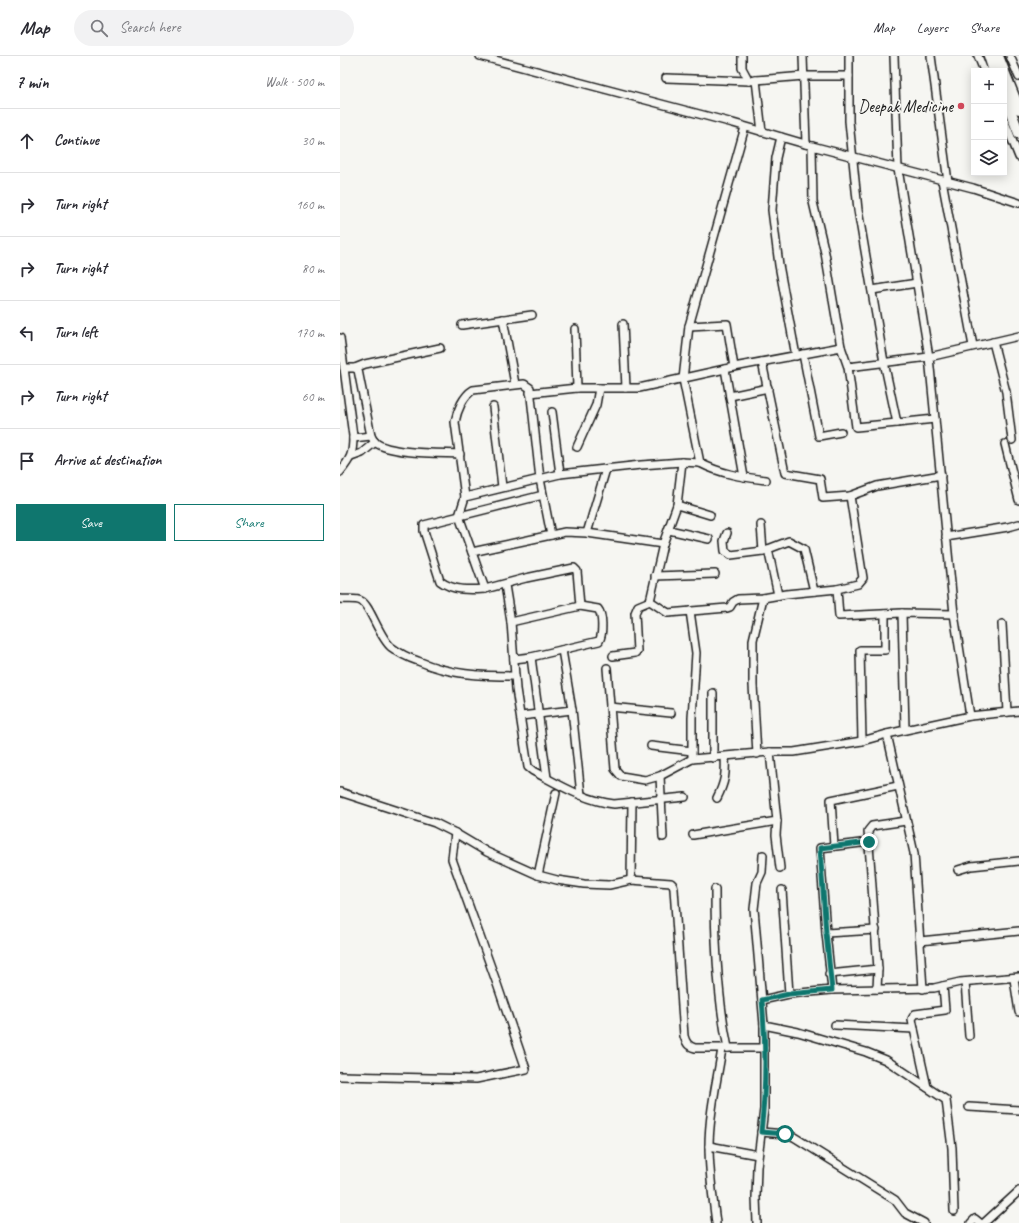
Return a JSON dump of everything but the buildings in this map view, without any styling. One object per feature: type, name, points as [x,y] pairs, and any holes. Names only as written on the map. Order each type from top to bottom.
[{"type":"highway","points":[[988,56],[993,68]]},
{"type":"highway","points":[[998,56],[1003,68]]},
{"type":"highway","points":[[1007,79],[1019,110]]},
{"type":"highway","points":[[1007,103],[1019,133]]},
{"type":"street","points":[[480,56],[945,181],[1019,203]]},
{"type":"street","points":[[742,56],[742,68],[752,80],[762,132]]},
{"type":"street","points":[[803,56],[813,202],[825,252],[841,347],[848,367],[856,427],[935,419]]},
{"type":"street","points":[[848,56],[849,121],[858,210],[884,362],[897,423]]},
{"type":"street","points":[[894,56],[898,169],[929,357],[954,614],[970,716]]},
{"type":"street","points":[[930,56],[945,181],[973,346]]},
{"type":"street","points":[[978,56],[983,68]]},
{"type":"street","points":[[1010,56],[1019,77]]},
{"type":"street","points":[[666,78],[752,80],[804,76],[849,76]]},
{"type":"street","points":[[700,463],[684,379],[688,326],[745,127]]},
{"type":"street","points":[[1007,127],[1019,157]]},
{"type":"street","points":[[781,137],[776,158],[772,210],[779,265],[819,436],[841,432]]},
{"type":"street","points":[[872,290],[917,283]]},
{"type":"street","points":[[462,325],[532,315]]},
{"type":"street","points":[[503,319],[515,384]]},
{"type":"street","points":[[623,324],[626,388]]},
{"type":"street","points":[[688,326],[727,324],[734,367]]},
{"type":"street","points":[[575,329],[577,388]]},
{"type":"street","points":[[848,367],[929,357],[1019,336]]},
{"type":"street","points":[[340,338],[341,356],[344,368],[353,438],[353,450],[351,457],[340,472]]},
{"type":"street","points":[[993,342],[1006,392],[1012,440]]},
{"type":"street","points":[[530,393],[577,388],[639,388],[734,367],[841,347]]},
{"type":"street","points":[[344,368],[355,368],[440,348]]},
{"type":"street","points":[[762,362],[785,473],[820,479],[823,498],[850,496],[877,486],[941,475]]},
{"type":"street","points":[[355,368],[358,370],[371,436],[375,442],[383,446],[409,452],[460,454]]},
{"type":"street","points":[[725,369],[744,477]]},
{"type":"street","points":[[485,589],[459,516],[465,497],[456,416],[470,391],[476,388],[515,384],[524,384],[528,386],[540,479],[550,535]]},
{"type":"street","points":[[577,447],[596,405],[599,388]]},
{"type":"street","points":[[730,396],[768,388]]},
{"type":"street","points":[[493,407],[502,487]]},
{"type":"street","points":[[552,412],[560,474]]},
{"type":"street","points":[[353,438],[371,436]]},
{"type":"street","points":[[351,457],[362,454],[375,442]]},
{"type":"street","points":[[1005,444],[1019,500]]},
{"type":"street","points":[[650,601],[663,544],[677,505],[682,462]]},
{"type":"street","points":[[465,497],[560,474],[682,462],[700,463],[723,473],[766,480]]},
{"type":"street","points":[[587,533],[606,469]]},
{"type":"street","points":[[543,495],[424,525],[424,531],[440,581],[445,585],[468,590],[485,589],[505,585],[526,578],[574,568],[578,571],[580,606]]},
{"type":"street","points":[[650,601],[668,613],[727,608],[730,607],[735,600],[837,589],[858,584],[863,578],[850,496]]},
{"type":"street","points":[[677,505],[710,515]]},
{"type":"street","points":[[946,537],[1019,524]]},
{"type":"street","points":[[761,525],[765,550],[778,595]]},
{"type":"street","points":[[669,530],[709,539]]},
{"type":"street","points":[[472,552],[565,532],[587,533],[663,544]]},
{"type":"street","points":[[727,533],[724,541],[725,551],[731,555],[765,550],[789,541],[804,549],[814,591]]},
{"type":"street","points":[[655,576],[715,574]]},
{"type":"street","points":[[505,585],[511,622],[515,676],[528,767],[533,771],[581,795],[603,803],[614,804],[685,797]]},
{"type":"street","points":[[837,589],[839,616],[902,613],[954,614]]},
{"type":"street","points":[[757,754],[753,685],[753,640],[763,598]]},
{"type":"street","points":[[340,599],[357,600],[365,604],[384,640],[392,648],[409,658],[431,667],[463,675],[515,676]]},
{"type":"street","points":[[613,656],[635,653],[637,651],[635,613],[638,606],[650,601]]},
{"type":"street","points":[[511,622],[580,606],[594,608],[600,611],[601,639],[599,641],[531,657],[514,659]]},
{"type":"street","points":[[690,611],[696,652],[692,718],[692,755]]},
{"type":"street","points":[[902,613],[906,729]]},
{"type":"street","points":[[862,741],[860,650],[886,650],[885,614]]},
{"type":"street","points":[[1002,624],[1007,712]]},
{"type":"street","points":[[562,650],[572,710],[581,795]]},
{"type":"street","points":[[531,657],[547,778]]},
{"type":"street","points":[[607,668],[615,769],[618,774],[626,778],[645,780],[660,776],[692,755]]},
{"type":"street","points":[[713,693],[713,758]]},
{"type":"street","points":[[610,707],[671,713]]},
{"type":"street","points":[[521,716],[572,710]]},
{"type":"street","points":[[651,746],[713,758],[770,752],[794,752],[862,741],[906,729],[970,716],[1019,711]]},
{"type":"street","points":[[887,734],[914,853],[923,989]]},
{"type":"street","points":[[770,752],[780,868]]},
{"type":"street","points":[[717,798],[724,783],[726,773],[725,757]]},
{"type":"street","points":[[660,776],[663,837]]},
{"type":"street","points":[[834,846],[831,800],[898,786]]},
{"type":"street","points":[[340,792],[435,823],[487,852],[538,875],[557,880],[584,884],[609,885],[631,880],[666,882],[673,885],[684,1036],[686,1043],[690,1047],[695,1048],[764,1048]]},
{"type":"street","points":[[538,875],[556,793]]},
{"type":"street","points":[[631,880],[632,802]]},
{"type":"street","points":[[693,835],[777,821]]},
{"type":"street","points":[[877,989],[878,969],[876,930],[868,831],[869,828],[906,821]]},
{"type":"street","points":[[340,1076],[476,1079],[526,1069],[452,859],[455,833]]},
{"type":"street","points":[[832,990],[829,974],[820,848],[869,842]]},
{"type":"street","points":[[757,1223],[756,1197],[758,1155],[764,1109],[764,1025],[754,909],[757,883],[762,872],[763,855]]},
{"type":"street","points":[[958,870],[971,866],[1019,860]]},
{"type":"street","points":[[715,889],[715,943],[725,1032],[725,1049],[713,1102],[709,1146],[710,1176],[716,1223]]},
{"type":"street","points":[[782,890],[789,994]]},
{"type":"street","points":[[826,933],[876,930]]},
{"type":"street","points":[[920,941],[1019,931]]},
{"type":"street","points":[[829,974],[878,969]]},
{"type":"street","points":[[762,1000],[789,994],[832,990],[923,989],[965,982],[1017,978],[1019,1012]]},
{"type":"street","points":[[965,982],[969,1036]]},
{"type":"street","points":[[926,1087],[912,1019],[915,1014],[945,1010],[943,986]]},
{"type":"street","points":[[764,1025],[798,1032],[866,1052],[886,1060],[946,1100],[952,1148],[954,1211]]},
{"type":"street","points":[[835,1025],[914,1029]]},
{"type":"street","points":[[969,1107],[1019,1110]]},
{"type":"street","points":[[761,1132],[785,1134],[794,1137],[895,1200],[905,1212],[924,1223]]},
{"type":"street","points":[[709,1146],[758,1155]]},
{"type":"street","points":[[984,1223],[1019,1191]]},
{"type":"street","points":[[971,1223],[975,1219],[980,1223]]},
{"type":"place","name":"Deepak Medicine","points":[[961,106]]},
{"type":"route","points":[[785,1134],[761,1132],[764,1109],[764,1025],[762,1000],[789,994],[832,990],[829,974],[820,848],[869,842]]}]
